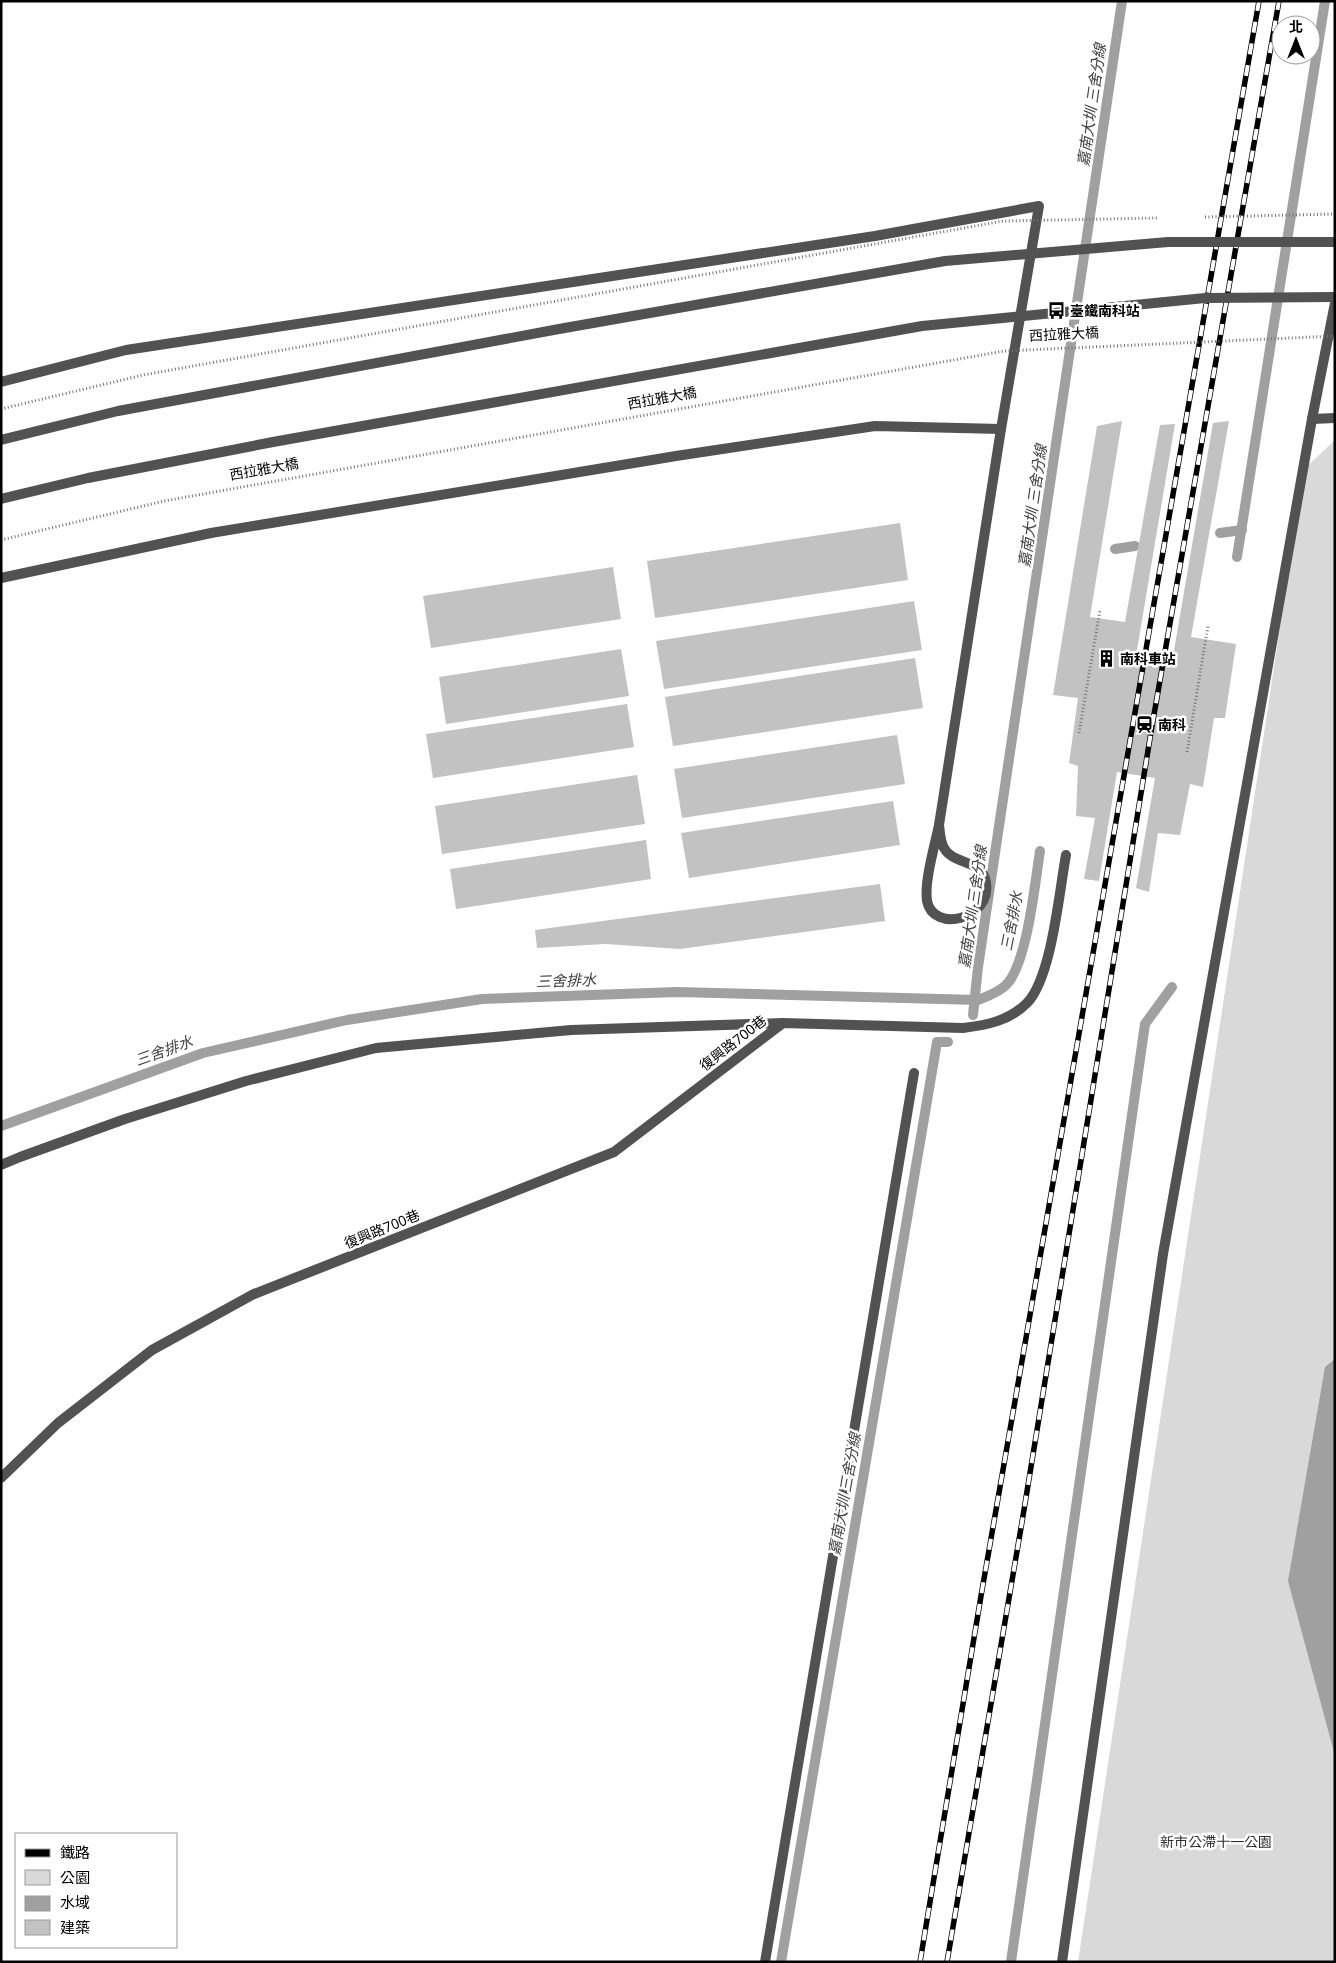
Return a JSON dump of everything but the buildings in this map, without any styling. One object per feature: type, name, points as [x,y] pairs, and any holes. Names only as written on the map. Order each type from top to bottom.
[{"type":"street","points":[[1,382],[126,350],[855,239],[1039,206],[1000,429],[939,825],[928,883],[927,896],[929,907],[938,916],[959,919],[972,914],[984,901],[986,881],[978,869],[970,863],[954,858],[946,850],[942,843],[939,825]]},
{"type":"street","points":[[1,440],[138,408],[559,328],[945,261],[1168,242],[1335,242]]},
{"type":"street","name":"西拉雅大橋","points":[[1,499],[88,478],[273,442],[922,326],[1205,298],[1335,297]]},
{"type":"street","points":[[1062,1962],[1163,1254],[1312,419],[1335,303]]},
{"type":"street","points":[[1312,419],[1335,418]]},
{"type":"street","points":[[1,578],[211,533],[865,427],[1000,429]]},
{"type":"street","points":[[1,1165],[125,1119],[246,1081],[376,1048],[571,1030],[783,1023],[963,1028],[988,1025],[1009,1016],[1027,1002],[1039,985],[1047,964],[1066,855]]},
{"type":"street","name":"復興路700巷","points":[[1,1478],[58,1423],[152,1350],[254,1294],[614,1152],[783,1023]]},
{"type":"street","points":[[764,1962],[914,1073]]},
{"type":"path","name":"西拉雅大橋","points":[[1,540],[164,501],[1004,351],[1335,336]]},
{"type":"path","points":[[1079,734],[1100,610]]},
{"type":"path","points":[[1187,752],[1208,626]]},
{"type":"green space","name":"新市公滯十一公園","points":[[1335,440],[1335,1962],[1078,1962],[1304,469]]},
{"type":"water","points":[[1335,1359],[1335,1756],[1288,1581],[1325,1367]]},
{"type":"waterway","name":"嘉南大圳 三舍分線","points":[[973,1015],[978,967],[1122,1]]},
{"type":"waterway","points":[[1237,557],[1325,1]]},
{"type":"waterway","name":"三舍排水","points":[[1220,533],[1242,530]]},
{"type":"waterway","name":"三舍排水","points":[[1115,549],[1135,546]]},
{"type":"waterway","name":"三舍排水","points":[[1,1126],[203,1053],[347,1020],[482,999],[677,992],[978,1000],[1005,986],[1013,976],[1029,923],[1040,851]]},
{"type":"waterway","points":[[1011,1962],[1145,1024],[1172,987]]},
{"type":"waterway","name":"嘉南大圳 三舍分線","points":[[781,1962],[937,1042],[948,1042]]},
{"type":"railway","points":[[920,1962],[981,1596],[1259,1]]},
{"type":"railway","points":[[947,1962],[1022,1522],[1152,726],[1279,1]]},
{"type":"place","name":"臺鐵南科站","points":[[1056,311]]},
{"type":"place","name":"南科車站","points":[[1106,659]]},
{"type":"place","name":"南科","points":[[1144,725]]}]
